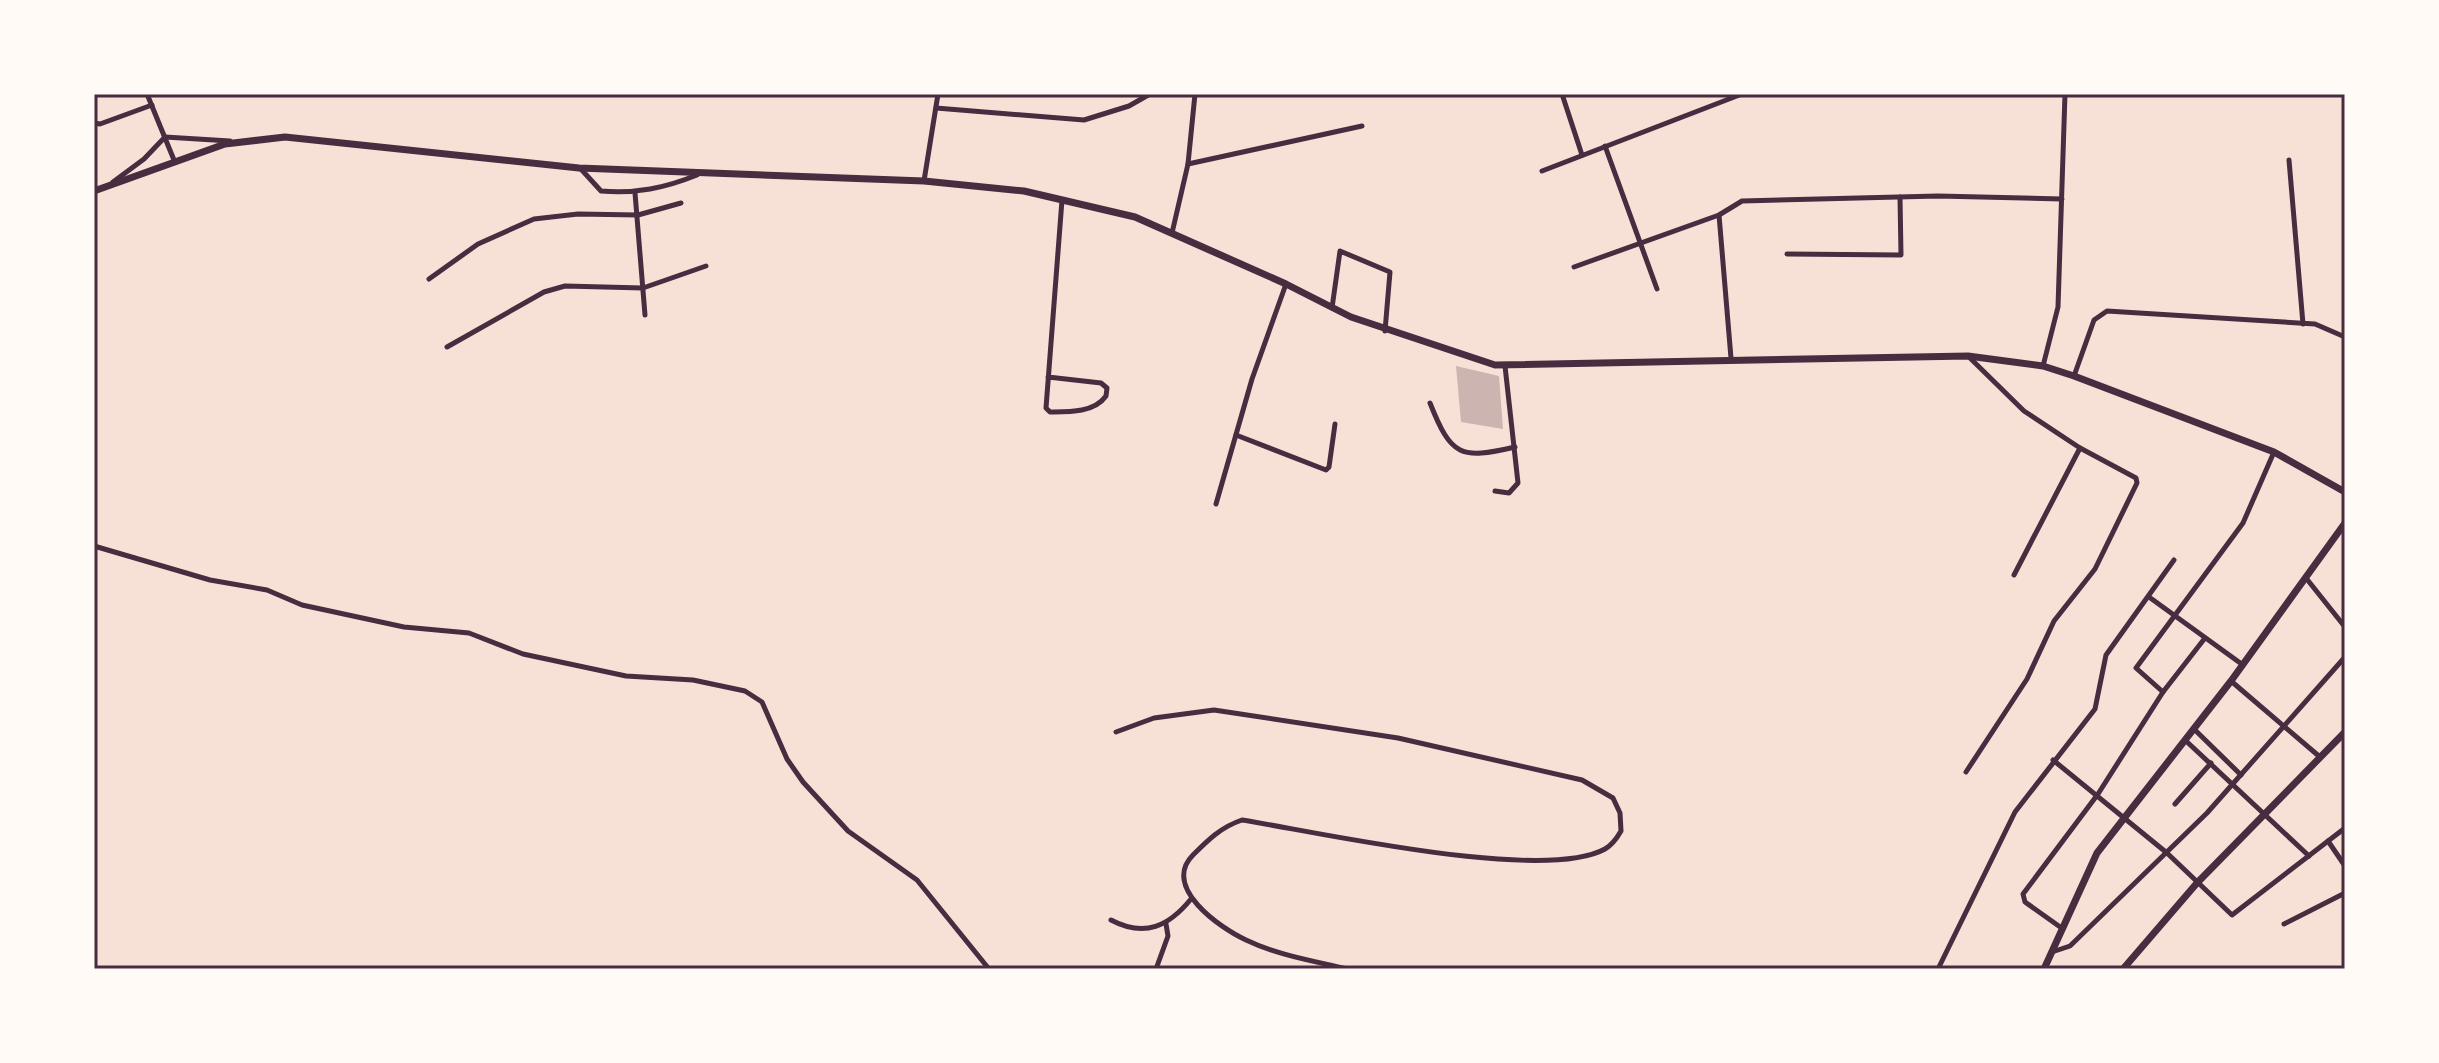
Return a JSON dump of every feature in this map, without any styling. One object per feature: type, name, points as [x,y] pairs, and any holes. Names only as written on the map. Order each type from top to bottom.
[{"type":"street","points":[[147,94],[174,160]]},
{"type":"street","points":[[924,181],[938,94]]},
{"type":"street","points":[[936,108],[1084,120],[1129,106],[1150,94]]},
{"type":"street","points":[[1172,233],[1188,164],[1195,94]]},
{"type":"street","points":[[1562,94],[1582,155]]},
{"type":"street","points":[[1542,171],[1742,94]]},
{"type":"street","points":[[2043,366],[2058,307],[2065,94]]},
{"type":"street","points":[[94,123],[100,124],[152,105]]},
{"type":"street","points":[[1188,164],[1362,126]]},
{"type":"street","points":[[110,184],[144,159],[165,137],[239,141],[285,137],[579,168],[924,181],[1024,191],[1135,217],[1385,332],[1505,366],[1731,358],[1968,356],[2043,366],[2274,452],[2345,492]]},
{"type":"street","points":[[94,191],[174,160],[239,141]]},
{"type":"street","points":[[1605,146],[1657,289]]},
{"type":"street","points":[[2289,160],[2303,324]]},
{"type":"street","points":[[579,168],[601,191],[635,193],[705,171]]},
{"type":"street","points":[[635,193],[645,315]]},
{"type":"street","points":[[1574,267],[1719,215],[1742,201],[1900,197],[2062,199]]},
{"type":"street","points":[[1787,254],[1901,255],[1900,197]]},
{"type":"street","points":[[1048,377],[1101,383],[1107,388],[1106,396],[1096,405],[1079,411],[1050,412],[1046,408],[1048,377],[1062,200]]},
{"type":"street","points":[[429,279],[478,244],[534,219],[578,214],[638,215],[681,203]]},
{"type":"street","points":[[1719,215],[1731,358]]},
{"type":"street","points":[[1332,308],[1340,251],[1390,272],[1385,332]]},
{"type":"street","points":[[447,347],[544,292],[565,286],[643,288],[706,266]]},
{"type":"street","points":[[1216,504],[1286,284]]},
{"type":"street","points":[[2074,376],[2094,320],[2107,311],[2303,324],[2329,328],[2345,337]]},
{"type":"street","points":[[1966,772],[2027,679],[2054,621],[2095,569],[2137,483],[2136,478],[2080,448],[2024,411],[1968,356]]},
{"type":"street","points":[[1495,491],[1509,493],[1518,483],[1505,366]]},
{"type":"street","points":[[1430,403],[1443,437],[1464,454],[1484,455],[1515,447]]},
{"type":"street","points":[[1236,435],[1326,470],[1335,424]]},
{"type":"street","points":[[2014,575],[2080,448]]},
{"type":"street","points":[[2163,692],[2136,668],[2243,523],[2274,452]]},
{"type":"street","points":[[2049,967],[2083,878],[2123,816],[2231,681],[2345,523]]},
{"type":"street","points":[[94,546],[210,580],[267,590],[302,605],[404,627],[469,633],[523,654],[626,676],[693,680],[755,696],[762,702],[787,759],[803,782],[848,831],[917,880],[989,969]]},
{"type":"street","points":[[1938,969],[2015,812],[2095,709],[2106,655],[2174,560]]},
{"type":"street","points":[[2306,578],[2345,627]]},
{"type":"street","points":[[2149,597],[2243,665]]},
{"type":"street","points":[[2063,929],[2025,902],[2023,894],[2098,794],[2163,692],[2205,638]]},
{"type":"street","points":[[2055,951],[2070,946],[2167,853],[2345,657]]},
{"type":"street","points":[[2231,681],[2320,757]]},
{"type":"street","points":[[1116,732],[1154,718],[1214,710],[1262,716],[1398,738],[1582,780],[1609,795],[1620,813],[1621,831],[1602,850],[1585,856],[1517,861],[1242,820],[1215,833],[1186,862],[1183,876],[1191,899],[1246,940],[1347,969]]},
{"type":"street","points":[[2194,729],[2241,775]]},
{"type":"street","points":[[2123,969],[2197,883],[2345,732]]},
{"type":"street","points":[[2185,740],[2234,782],[2309,856]]},
{"type":"street","points":[[2053,760],[2167,853],[2232,915],[2345,828]]},
{"type":"street","points":[[2175,804],[2211,763]]},
{"type":"street","points":[[2328,841],[2345,866]]},
{"type":"street","points":[[2284,924],[2345,893]]},
{"type":"street","points":[[1111,920],[1148,930],[1166,924],[1191,899]]},
{"type":"street","points":[[1156,969],[1168,936],[1166,924]]},
{"type":"building","points":[[1456,366],[1499,376],[1503,429],[1461,422]]}]
